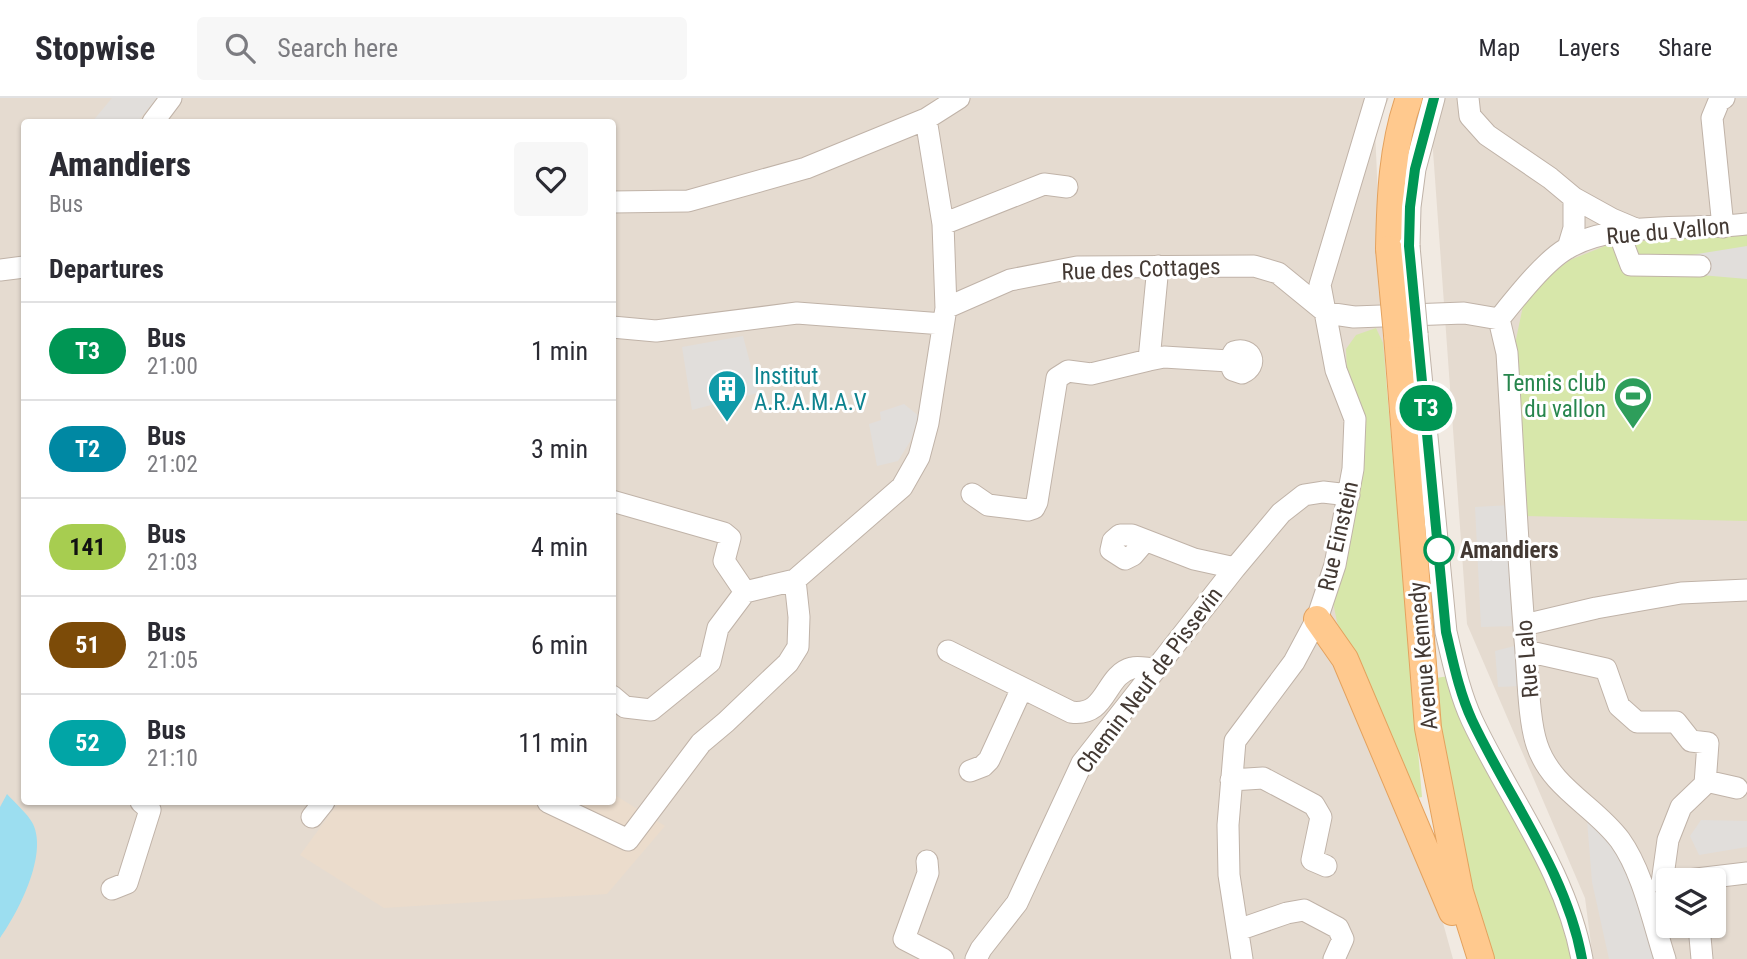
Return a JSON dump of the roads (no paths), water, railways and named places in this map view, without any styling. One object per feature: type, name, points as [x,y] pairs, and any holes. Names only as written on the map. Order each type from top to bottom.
[{"type":"main road","name":"Avenue Kennedy","points":[[1409,98],[1404,112],[1391,187],[1407,335],[1428,728],[1460,892],[1481,959]]},
{"type":"main road","points":[[1317,619],[1345,659],[1459,927],[1469,959]]},
{"type":"street","points":[[155,119],[171,98]]},
{"type":"street","points":[[616,202],[688,201],[806,168],[926,119],[959,98]]},
{"type":"street","name":"Rue Einstein","points":[[1242,959],[1229,875],[1228,825],[1235,741],[1294,662],[1317,619],[1335,565],[1349,495],[1355,419],[1336,370],[1320,285],[1376,98]]},
{"type":"street","points":[[1399,247],[1410,207],[1415,169],[1434,98]]},
{"type":"street","points":[[1468,98],[1470,116],[1487,135],[1550,178],[1574,198],[1629,231],[1631,265],[1700,266]]},
{"type":"street","points":[[1723,228],[1712,118],[1719,101],[1724,98]]},
{"type":"street","points":[[616,699],[625,707],[651,710],[710,662],[719,628],[746,592],[795,580],[902,487],[919,457],[928,424],[945,316],[943,224],[926,119]]},
{"type":"street","points":[[943,224],[1044,184],[1067,187]]},
{"type":"street","points":[[1568,247],[1574,228],[1574,198]]},
{"type":"street","name":"Rue du Vallon","points":[[1499,319],[1556,257],[1568,247],[1593,237],[1629,231],[1747,225]]},
{"type":"street","points":[[1149,360],[1158,265]]},
{"type":"street","name":"Rue des Cottages","points":[[616,327],[656,331],[797,313],[945,316],[1010,280],[1077,267],[1158,265],[1254,266],[1278,272],[1327,313]]},
{"type":"street","points":[[0,270],[21,267]]},
{"type":"street","points":[[1327,313],[1354,317],[1464,313],[1499,319]]},
{"type":"street","name":"Rue Lalo","points":[[1499,319],[1507,353],[1524,625],[1537,746],[1557,780],[1618,838],[1656,883]]},
{"type":"street","points":[[1407,335],[1446,632],[1456,676],[1471,718],[1556,877],[1577,933],[1582,959]]},
{"type":"street","points":[[972,494],[988,505],[1028,510],[1034,508],[1055,384],[1059,375],[1068,371],[1091,374],[1164,357],[1229,360]]},
{"type":"street","name":"Chemin Neuf de Pissevin","points":[[976,959],[1017,903],[1082,763],[1235,568],[1281,513],[1304,495],[1323,492],[1349,495]]},
{"type":"street","points":[[616,502],[724,533],[730,538],[724,561],[746,592]]},
{"type":"street","points":[[1145,541],[1194,559],[1235,568]]},
{"type":"street","points":[[554,805],[628,840],[701,743],[788,663],[798,647],[799,617],[795,580]]},
{"type":"street","points":[[1524,625],[1596,608],[1681,593],[1747,590]]},
{"type":"street","points":[[947,651],[1071,712],[1082,714],[1094,709],[1125,671],[1134,667],[1155,670]]},
{"type":"street","points":[[1526,651],[1606,669],[1619,706],[1637,722],[1676,722],[1691,741],[1708,743],[1705,784],[1681,807],[1661,868]]},
{"type":"street","points":[[970,771],[983,766],[989,760],[1022,688]]},
{"type":"street","points":[[1231,780],[1263,779],[1314,805],[1321,817],[1311,860],[1326,866]]},
{"type":"street","points":[[1706,781],[1737,788]]},
{"type":"street","points":[[112,889],[127,883],[150,810],[144,805]]},
{"type":"street","points":[[928,861],[928,873],[904,939],[943,959]]},
{"type":"street","points":[[1726,875],[1747,873]]},
{"type":"street","points":[[1238,930],[1304,910],[1338,928],[1343,939],[1334,959]]},
{"type":"street","name":"Rue Lalo","points":[[1663,938],[1665,959]]},
{"type":"street","points":[[1700,938],[1702,959]]},
{"type":"water","points":[[7,794],[33,824],[37,851],[29,883],[0,938],[0,807]]},
{"type":"place","name":"Institut A.R.A.M.A.V","points":[[727,423]]},
{"type":"place","name":"Tennis club du vallon","points":[[1633,430]]},
{"type":"place","name":"Amandiers","points":[[1439,550]]}]
